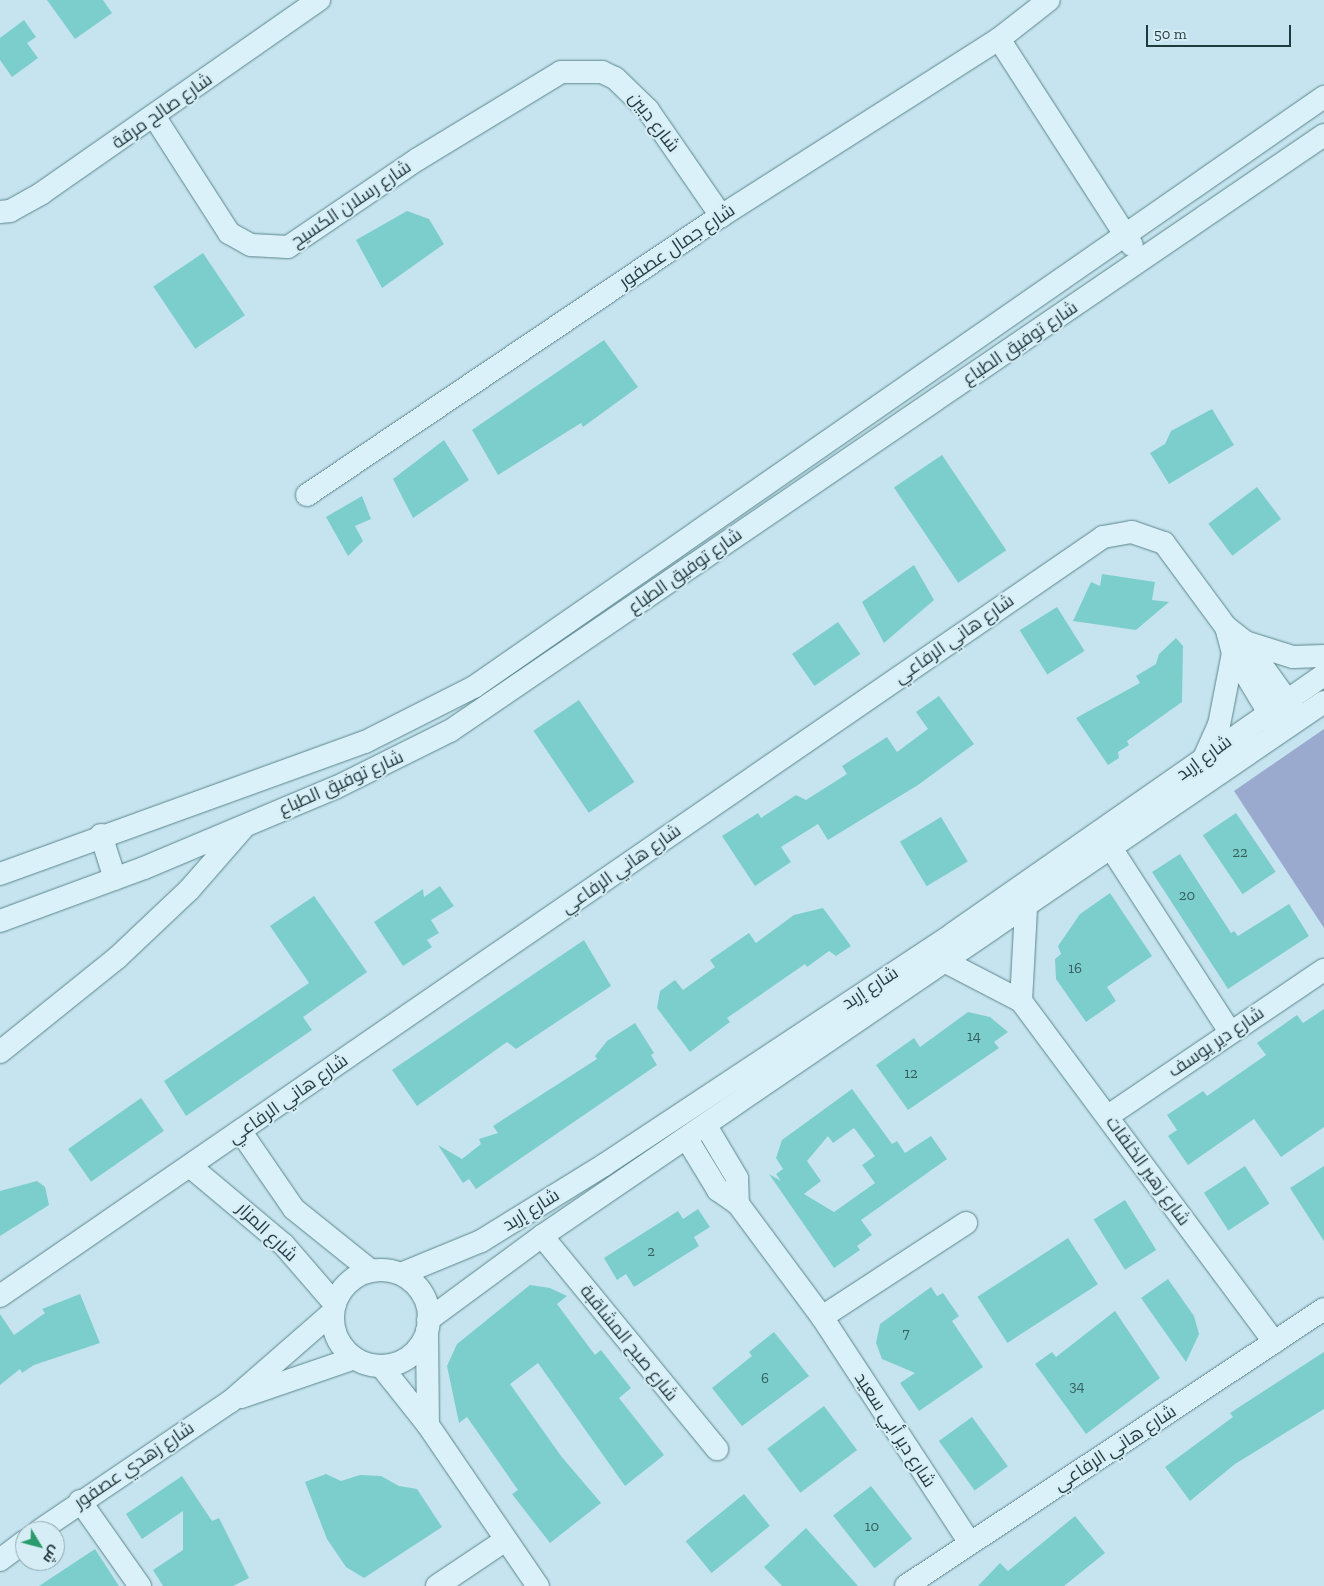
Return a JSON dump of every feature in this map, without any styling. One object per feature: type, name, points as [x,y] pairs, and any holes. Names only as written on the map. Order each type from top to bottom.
[{"type":"street","name":"شارع صالح مرقة","points":[[0,212],[10,212],[42,193],[319,0]]},
{"type":"street","name":"شارع جمال عصفور","points":[[307,496],[721,216],[999,39],[1049,0]]},
{"type":"street","points":[[999,39],[1141,260]]},
{"type":"street","name":"شارع رسلان الكسيح","points":[[154,116],[229,233],[251,245],[288,247],[426,154],[561,72]]},
{"type":"street","name":"شارع دبين","points":[[561,72],[602,72],[630,90],[648,110],[721,216]]},
{"type":"street","name":"شارع توفيق الطباع","points":[[0,874],[101,835],[365,742],[474,686],[1124,233],[1324,97]]},
{"type":"street","name":"شارع توفيق الطباع","points":[[0,921],[115,879],[246,826],[397,760],[450,731],[1324,135]]},
{"type":"street","name":"شارع هاني الرفاعي","points":[[0,1296],[191,1167],[1103,536],[1132,532],[1164,543],[1226,626],[1239,648],[1266,712],[1280,731]]},
{"type":"street","points":[[1239,648],[1293,656],[1324,656]]},
{"type":"street","name":"شارع هاني الرفاعي","points":[[1239,648],[1286,699],[1300,718]]},
{"type":"street","name":"شارع هاني الرفاعي","points":[[1203,759],[1219,725],[1239,648]]},
{"type":"street","name":"شارع إربد","points":[[401,1274],[482,1240],[604,1165],[954,933],[1203,759],[1266,712],[1324,675]]},
{"type":"street","name":"شارع إربد","points":[[428,1325],[542,1236],[1026,909],[1111,848],[1324,702]]},
{"type":"street","points":[[0,1052],[117,958],[189,890],[246,826]]},
{"type":"street","points":[[101,835],[115,879]]},
{"type":"street","points":[[1111,848],[1230,1032]]},
{"type":"street","points":[[1021,1001],[1026,909]]},
{"type":"street","name":"شارع زهير الخلفات","points":[[946,962],[1021,1001],[1274,1342]]},
{"type":"street","name":"شارع دير يوسف","points":[[1108,1116],[1324,970]]},
{"type":"street","points":[[706,1126],[737,1178],[738,1204]]},
{"type":"street","name":"شارع المزار","points":[[241,1132],[294,1209],[371,1271]]},
{"type":"street","name":"شارع دير أبي سعيد","points":[[687,1139],[718,1190],[738,1204],[822,1317],[969,1542]]},
{"type":"street","name":"شارع المزار","points":[[191,1167],[284,1245],[334,1308]]},
{"type":"street","points":[[822,1317],[966,1223]]},
{"type":"street","name":"شارع صبح المشاقبة","points":[[542,1236],[717,1449]]},
{"type":"street","points":[[428,1425],[428,1325],[421,1292],[401,1274],[371,1271],[348,1282],[334,1308],[337,1338],[355,1358],[381,1366],[428,1425],[504,1541],[538,1586]]},
{"type":"street","name":"شارع زهدي عصفور","points":[[53,1521],[231,1401],[334,1308]]},
{"type":"street","name":"شارع هاني الرفاعي","points":[[906,1586],[969,1542],[1324,1309]]},
{"type":"street","points":[[381,1366],[410,1356],[428,1325]]},
{"type":"street","name":"شارع زهدي عصفور","points":[[231,1401],[355,1358]]},
{"type":"street","points":[[80,1501],[140,1586]]},
{"type":"street","points":[[437,1586],[504,1541]]},
{"type":"street","points":[[0,1560],[15,1549]]},
{"type":"shaded area","points":[[1324,729],[1324,928],[1234,791]]},
{"type":"building","points":[[47,0],[103,0],[112,13],[75,39]]},
{"type":"building","points":[[24,20],[36,37],[27,43],[38,58],[12,77],[0,60],[0,38]]},
{"type":"building","points":[[407,211],[429,219],[444,244],[382,288],[356,240]]},
{"type":"building","points":[[203,253],[245,315],[195,349],[153,287]]},
{"type":"building","points":[[604,340],[638,387],[583,427],[581,423],[498,475],[472,430]]},
{"type":"building","points":[[1212,409],[1234,445],[1169,484],[1150,453],[1165,444],[1171,431]]},
{"type":"building","points":[[444,440],[469,480],[413,518],[393,479]]},
{"type":"building","points":[[942,455],[1006,550],[958,583],[894,487]]},
{"type":"building","points":[[1257,487],[1281,519],[1232,556],[1208,524]]},
{"type":"building","points":[[362,496],[371,519],[355,526],[363,541],[348,556],[326,517]]},
{"type":"building","points":[[914,565],[934,600],[884,643],[862,602]]},
{"type":"building","points":[[1102,574],[1155,582],[1152,600],[1169,602],[1136,630],[1073,621],[1091,582],[1100,586]]},
{"type":"building","points":[[1057,607],[1085,651],[1047,674],[1020,630]]},
{"type":"building","points":[[838,622],[860,654],[814,686],[792,654]]},
{"type":"building","points":[[1176,638],[1183,646],[1182,702],[1127,741],[1129,745],[1118,752],[1119,758],[1108,765],[1076,718],[1140,683],[1136,676],[1156,664],[1159,654]]},
{"type":"building","points":[[939,696],[974,744],[918,785],[828,840],[818,824],[781,847],[791,862],[755,886],[722,836],[758,813],[761,818],[796,795],[806,800],[847,774],[842,766],[887,737],[897,752],[928,729],[916,712]]},
{"type":"building","points":[[579,700],[634,782],[589,813],[533,731]]},
{"type":"building","points":[[1236,813],[1276,872],[1243,894],[1203,835]]},
{"type":"building","points":[[941,817],[968,862],[927,886],[900,842]]},
{"type":"building","points":[[1180,854],[1231,933],[1234,931],[1238,936],[1289,904],[1309,936],[1228,989],[1152,872]]},
{"type":"building","points":[[440,886],[454,906],[431,920],[439,933],[427,940],[432,947],[403,966],[374,922],[423,889],[424,897]]},
{"type":"building","points":[[1110,893],[1152,956],[1107,987],[1116,1001],[1086,1022],[1056,979],[1055,959],[1061,954],[1058,946],[1080,914]]},
{"type":"building","points":[[314,896],[367,972],[303,1017],[312,1030],[186,1116],[164,1081],[309,983],[270,926]]},
{"type":"building","points":[[823,908],[851,946],[836,956],[829,951],[807,967],[805,964],[727,1018],[730,1022],[690,1052],[657,1008],[660,991],[675,980],[683,990],[715,967],[710,960],[749,933],[756,943],[794,915]]},
{"type":"building","points":[[584,940],[611,986],[516,1049],[507,1042],[417,1106],[392,1070]]},
{"type":"building","points":[[1324,1009],[1324,1127],[1281,1157],[1254,1119],[1188,1165],[1168,1136],[1177,1130],[1167,1115],[1203,1091],[1207,1096],[1266,1055],[1257,1043],[1297,1015],[1303,1023]]},
{"type":"building","points":[[968,1012],[990,1017],[1008,1032],[994,1042],[999,1048],[908,1110],[876,1065],[914,1038],[920,1047]]},
{"type":"building","points":[[635,1023],[654,1053],[651,1055],[657,1065],[476,1189],[469,1179],[463,1183],[438,1145],[462,1159],[481,1144],[479,1139],[498,1133],[493,1126],[597,1059],[595,1056],[607,1041]]},
{"type":"building","points":[[852,1089],[892,1144],[897,1141],[905,1153],[931,1136],[947,1159],[861,1220],[872,1235],[857,1246],[860,1250],[834,1268],[769,1174],[781,1181],[776,1174],[783,1169],[776,1158],[782,1140]],"holes":[[[854,1128],[875,1156],[862,1165],[875,1183],[834,1212],[804,1194],[821,1181],[807,1161],[828,1136],[833,1143]]]},
{"type":"building","points":[[141,1098],[164,1131],[91,1182],[68,1149]]},
{"type":"building","points":[[1245,1166],[1270,1204],[1228,1230],[1204,1193]]},
{"type":"building","points":[[1324,1166],[1324,1241],[1290,1188]]},
{"type":"building","points":[[37,1181],[45,1187],[49,1205],[0,1236],[0,1191]]},
{"type":"building","points":[[1125,1200],[1156,1250],[1125,1270],[1094,1220]]},
{"type":"building","points":[[698,1209],[710,1227],[694,1237],[699,1246],[634,1287],[626,1274],[617,1280],[604,1258],[678,1211],[683,1219]]},
{"type":"building","points":[[1068,1238],[1098,1284],[1007,1343],[977,1297]]},
{"type":"building","points":[[1168,1279],[1194,1316],[1199,1334],[1186,1362],[1141,1298]]},
{"type":"building","points":[[530,1285],[550,1288],[567,1296],[557,1304],[595,1355],[601,1350],[631,1388],[619,1398],[664,1455],[625,1486],[538,1363],[510,1384],[561,1456],[601,1503],[550,1543],[512,1494],[518,1490],[467,1417],[459,1423],[447,1366],[457,1344]]},
{"type":"building","points":[[931,1287],[937,1296],[943,1293],[959,1316],[952,1321],[983,1367],[919,1411],[900,1383],[915,1373],[882,1359],[876,1343],[880,1324]]},
{"type":"building","points":[[80,1294],[100,1343],[34,1365],[22,1373],[20,1369],[0,1385],[0,1314],[14,1335],[45,1313],[42,1309]]},
{"type":"building","points":[[1115,1311],[1160,1378],[1086,1434],[1035,1364],[1052,1352],[1056,1357]]},
{"type":"building","points":[[774,1332],[809,1376],[742,1426],[712,1388],[752,1356],[749,1352]]},
{"type":"building","points":[[1324,1352],[1324,1409],[1235,1464],[1190,1501],[1165,1467],[1233,1417],[1230,1413]]},
{"type":"building","points":[[824,1406],[857,1450],[800,1493],[767,1449]]},
{"type":"building","points":[[972,1417],[1008,1466],[975,1490],[939,1441]]},
{"type":"building","points":[[326,1474],[341,1481],[360,1475],[381,1476],[399,1486],[417,1489],[442,1527],[364,1578],[346,1567],[327,1539],[305,1482]]},
{"type":"building","points":[[182,1476],[212,1521],[219,1518],[249,1578],[233,1586],[163,1586],[153,1570],[183,1550],[183,1511],[142,1539],[126,1514]]},
{"type":"building","points":[[871,1486],[912,1539],[874,1568],[833,1516]]},
{"type":"building","points":[[744,1494],[770,1526],[712,1573],[686,1541]]},
{"type":"building","points":[[1075,1516],[1105,1553],[1064,1586],[978,1586],[1000,1563],[1008,1571]]},
{"type":"building","points":[[806,1528],[858,1586],[782,1586],[764,1567]]},
{"type":"building","points":[[95,1549],[119,1586],[39,1586],[62,1571],[65,1571],[65,1569]]}]
